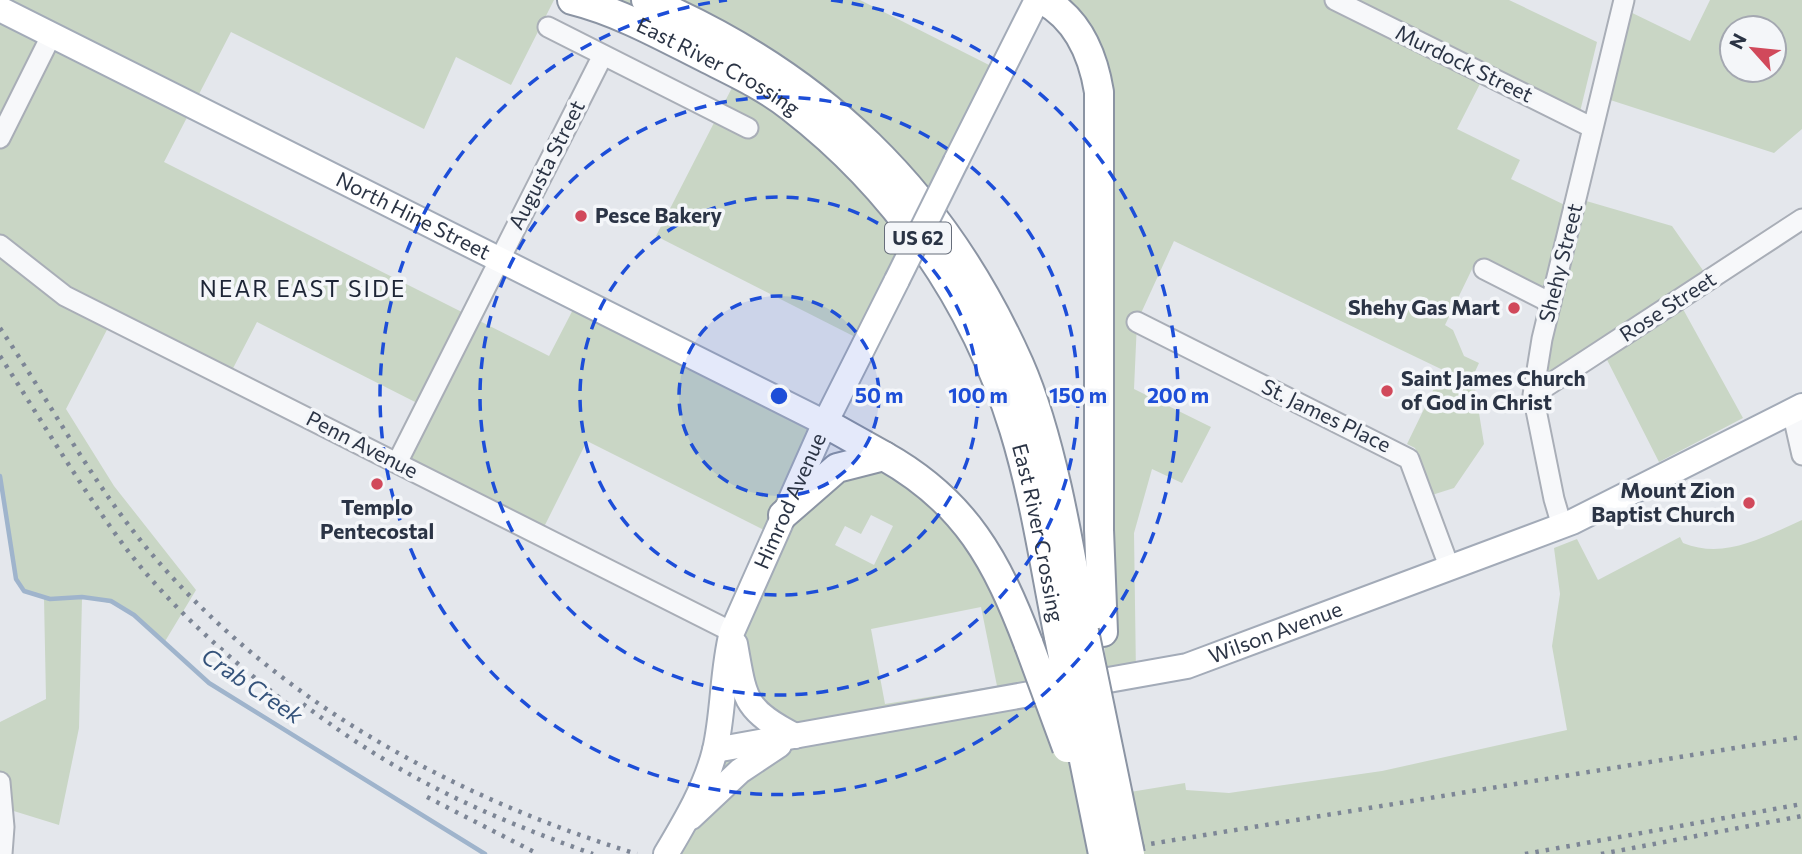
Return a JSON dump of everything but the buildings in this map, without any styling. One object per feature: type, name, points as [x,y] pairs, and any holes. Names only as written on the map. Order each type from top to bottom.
[{"type":"highway","name":"East River Crossing","points":[[572,0],[649,29],[739,74],[783,101],[849,156],[908,222],[957,296],[987,359],[1014,429],[1082,633]]},
{"type":"highway","name":"East River Crossing","points":[[646,0],[696,21],[742,47],[813,95],[902,176],[949,237],[1019,365],[1044,441],[1074,569],[1101,843]]},
{"type":"highway","points":[[1043,0],[1067,18],[1082,38],[1095,69],[1099,92],[1098,530],[1082,633],[1130,854]]},
{"type":"highway","points":[[824,423],[908,469],[935,491],[976,535],[1006,584],[1101,843]]},
{"type":"highway","points":[[783,515],[837,468],[860,459],[884,456]]},
{"type":"main road","name":"Himrod Avenue","points":[[676,838],[715,750],[725,660],[732,632],[824,423],[1037,0]]},
{"type":"main road","name":"North Hine Street","points":[[0,9],[824,423]]},
{"type":"main road","name":"Wilson Avenue","points":[[715,750],[1187,666],[1562,526],[1797,408]]},
{"type":"main road","points":[[732,632],[749,704],[764,720],[794,736]]},
{"type":"main road","points":[[676,838],[744,767],[794,736]]},
{"type":"street","name":"Murdock Street","points":[[1335,0],[1593,128]]},
{"type":"street","name":"Shehy Street","points":[[1562,526],[1551,489],[1533,395],[1551,303],[1624,0]]},
{"type":"street","points":[[548,27],[748,128]]},
{"type":"street","points":[[0,138],[52,34]]},
{"type":"street","name":"Augusta Street","points":[[397,463],[603,55]]},
{"type":"street","name":"Rose Street","points":[[1533,395],[1802,219]]},
{"type":"street","name":"Penn Avenue","points":[[0,245],[65,296],[732,632]]},
{"type":"street","points":[[1484,270],[1551,303]]},
{"type":"street","name":"St. James Place","points":[[1137,322],[1409,459],[1450,569]]},
{"type":"street","points":[[1797,408],[1802,456]]},
{"type":"street","points":[[0,782],[4,827],[2,854]]},
{"type":"green space","points":[[0,0],[554,0],[511,85],[456,57],[424,129],[231,32],[164,162],[549,356],[579,298],[824,423],[784,513],[884,456],[956,512],[1046,691],[1107,677],[1099,582],[1099,92],[1043,0],[1509,0],[1597,42],[1578,120],[1485,74],[1457,129],[1520,160],[1511,179],[1573,209],[1576,198],[1672,226],[1709,279],[1678,300],[1743,418],[1659,462],[1602,350],[1533,395],[1551,303],[1474,265],[1445,325],[1453,330],[1464,356],[1479,363],[1473,376],[1484,444],[1454,488],[1432,495],[1415,448],[1407,444],[1443,370],[1174,241],[1137,322],[1134,389],[1211,427],[1182,483],[1152,469],[1134,533],[1136,675],[1108,677],[1118,794],[1185,783],[1186,790],[1229,793],[1382,771],[1567,730],[1552,646],[1560,594],[1554,548],[1577,539],[1598,580],[1680,537],[1683,543],[1699,548],[1729,548],[1759,539],[1802,520],[1802,854],[666,854],[715,750],[793,736],[764,720],[732,632],[774,535],[587,441],[540,535],[397,463],[425,407],[257,322],[228,378],[112,320],[66,409],[114,486],[196,590],[164,643],[144,624],[119,607],[82,598],[79,728],[59,825],[4,808],[0,782],[0,722],[46,699],[44,598],[24,591],[16,579],[0,476]],"holes":[[[871,515],[893,526],[874,565],[835,545],[845,526],[861,534]],[[981,607],[997,686],[885,704],[871,629]]]},
{"type":"green space","points":[[572,0],[860,0],[1001,71],[865,342],[656,236],[739,74]]},
{"type":"green space","points":[[1710,0],[1802,0],[1802,129],[1774,153],[1601,97],[1622,8],[1690,41]]},
{"type":"waterway","name":"Crab Creek","points":[[0,476],[16,579],[24,591],[50,599],[82,597],[111,601],[134,615],[209,683],[485,854]]},
{"type":"railway","points":[[0,328],[90,470],[129,526],[199,605],[253,654],[311,698],[371,738],[435,773],[568,831],[637,854]]},
{"type":"railway","points":[[0,356],[90,497],[142,568],[208,637],[307,719]]},
{"type":"railway","points":[[303,704],[338,730],[407,773],[477,808],[593,854]]},
{"type":"railway","points":[[1089,854],[1802,737]]},
{"type":"railway","points":[[427,797],[538,854]]},
{"type":"railway","points":[[1525,854],[1802,804]]},
{"type":"railway","points":[[1601,854],[1802,816]]},
{"type":"place","name":"Pesce Bakery","points":[[581,216]]},
{"type":"place","name":"Shehy Gas Mart","points":[[1514,308]]},
{"type":"place","name":"Saint James Church of God in Christ","points":[[1387,391]]},
{"type":"place","name":"Templo Pentecostal","points":[[377,484]]},
{"type":"place","name":"Mount Zion Baptist Church","points":[[1749,503]]},
{"type":"district","name":"NEAR EAST SIDE","points":[[303,289]]}]
